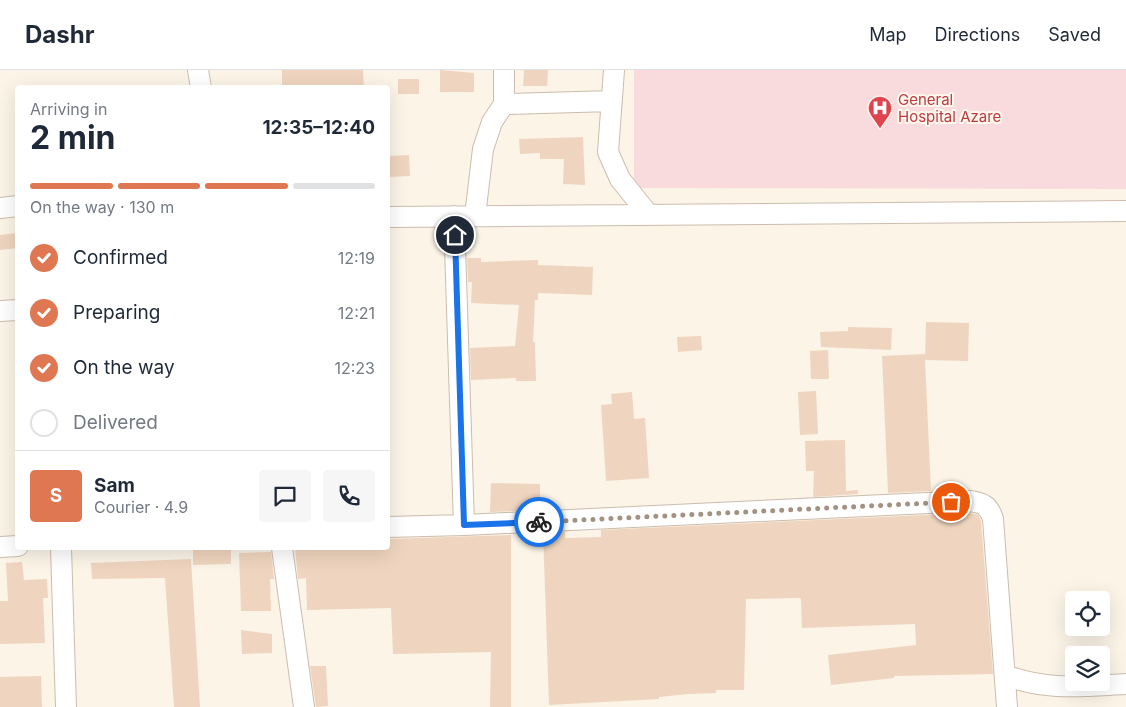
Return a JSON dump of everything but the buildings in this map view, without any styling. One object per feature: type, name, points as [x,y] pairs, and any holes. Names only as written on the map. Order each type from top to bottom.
[{"type":"street","points":[[198,70],[200,85]]},
{"type":"street","points":[[475,216],[483,149],[492,122],[504,104],[504,70]]},
{"type":"street","points":[[614,70],[608,152],[620,179],[648,214]]},
{"type":"street","points":[[504,104],[612,101]]},
{"type":"street","points":[[0,208],[15,206]]},
{"type":"street","points":[[390,217],[1126,211]]},
{"type":"street","points":[[454,216],[464,525]]},
{"type":"street","points":[[0,311],[15,310]]},
{"type":"street","points":[[390,527],[960,502],[982,503],[990,509],[994,519],[1007,707]]},
{"type":"street","points":[[0,546],[15,546]]},
{"type":"street","points":[[61,550],[66,707]]},
{"type":"street","points":[[282,550],[304,707]]},
{"type":"street","points":[[1005,675],[1029,684],[1054,687],[1126,684]]},
{"type":"shaded area","name":"General Hospital Azare","points":[[634,70],[1126,70],[1126,189],[634,188]]},
{"type":"way so far","points":[[539,522],[951,502]]},
{"type":"place","name":"General Hospital Azare","points":[[880,129]]},
{"type":"route","points":[[455,235],[464,525],[539,522]]}]
